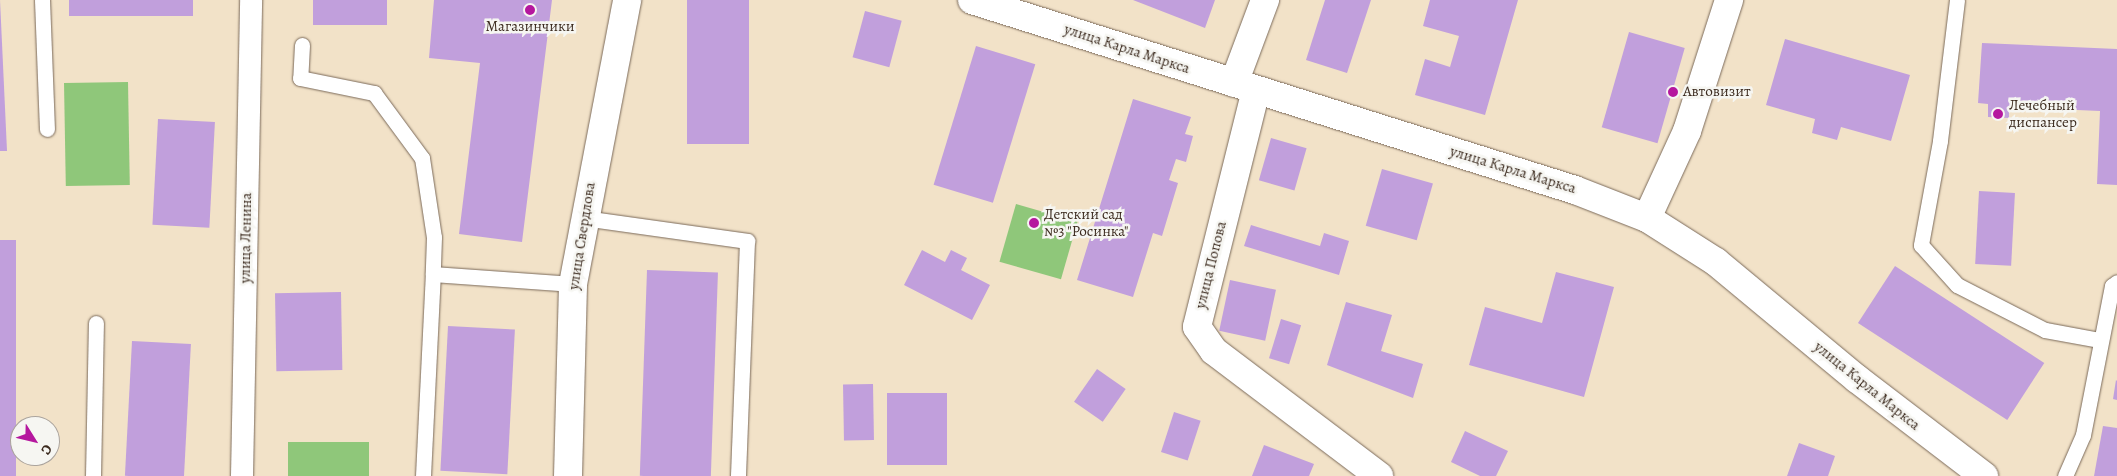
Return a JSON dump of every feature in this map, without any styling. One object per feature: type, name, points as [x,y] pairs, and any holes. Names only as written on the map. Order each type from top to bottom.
[{"type":"street","name":"улица Ленина","points":[[242,476],[251,0]]},
{"type":"street","name":"улица Свердлова","points":[[568,476],[573,284],[584,218],[628,0]]},
{"type":"street","name":"улица Карла Маркса","points":[[972,0],[1574,190],[1647,218],[1716,262],[1857,379],[1984,476]]},
{"type":"street","name":"улица Попова","points":[[1265,0],[1245,87],[1197,327],[1214,351],[1379,476]]},
{"type":"street","points":[[1647,218],[1687,131],[1729,0]]},
{"type":"lane","points":[[42,0],[47,129]]},
{"type":"lane","points":[[1957,0],[1940,141],[1920,245],[1957,285],[2045,330],[2100,340]]},
{"type":"lane","points":[[302,45],[300,78],[374,93],[422,158],[434,237],[423,476]]},
{"type":"lane","points":[[584,218],[747,241],[738,476]]},
{"type":"lane","points":[[433,274],[573,284]]},
{"type":"lane","points":[[2065,476],[2082,435],[2112,286],[2117,282]]},
{"type":"lane","points":[[92,476],[96,323]]},
{"type":"green space","points":[[128,82],[130,185],[66,186],[64,83]]},
{"type":"green space","points":[[1016,204],[1078,222],[1061,279],[999,262]]},
{"type":"green space","points":[[288,442],[369,442],[369,476],[288,476]]},
{"type":"building","points":[[0,0],[7,151],[0,151]]},
{"type":"building","points":[[69,0],[193,0],[193,16],[69,16]]},
{"type":"building","points":[[313,0],[387,0],[387,25],[313,25]]},
{"type":"building","points":[[434,0],[552,0],[522,242],[459,234],[480,63],[429,58]]},
{"type":"building","points":[[687,0],[749,0],[749,144],[687,144]]},
{"type":"building","points":[[1133,0],[1215,0],[1205,28]]},
{"type":"building","points":[[1325,0],[1371,0],[1347,73],[1306,60]]},
{"type":"building","points":[[1430,0],[1518,0],[1485,115],[1415,95],[1425,59],[1450,67],[1459,36],[1423,26]]},
{"type":"building","points":[[865,11],[902,21],[889,67],[853,57]]},
{"type":"building","points":[[1629,32],[1685,48],[1657,143],[1602,127]]},
{"type":"building","points":[[1785,39],[1910,75],[1891,141],[1841,127],[1837,140],[1812,133],[1815,119],[1766,105]]},
{"type":"building","name":"Лечебный диспансер","points":[[1982,43],[2117,49],[2117,185],[2097,184],[2100,111],[2009,107],[2009,118],[1988,117],[1988,104],[1978,103]]},
{"type":"building","points":[[976,46],[1035,64],[993,203],[934,185]]},
{"type":"building","points":[[1133,99],[1191,117],[1185,134],[1193,136],[1186,162],[1176,159],[1169,180],[1178,183],[1162,236],[1153,233],[1133,297],[1077,280]]},
{"type":"building","points":[[158,119],[215,122],[209,228],[152,225]]},
{"type":"building","points":[[1271,138],[1307,148],[1294,190],[1259,180]]},
{"type":"building","points":[[1382,169],[1433,184],[1417,240],[1366,226]]},
{"type":"building","points":[[1979,191],[2015,193],[2011,266],[1975,264]]},
{"type":"building","points":[[1251,225],[1320,246],[1324,233],[1349,241],[1339,275],[1244,246]]},
{"type":"building","points":[[0,240],[16,240],[16,416],[10,416],[10,466],[16,466],[16,476],[0,476]]},
{"type":"building","points":[[922,250],[945,262],[951,250],[967,258],[961,270],[990,285],[972,320],[904,285]]},
{"type":"building","points":[[1895,266],[2044,363],[2007,420],[1858,323]]},
{"type":"building","points":[[647,270],[718,272],[711,476],[640,476]]},
{"type":"building","points":[[1556,272],[1614,287],[1584,397],[1469,365],[1485,307],[1542,323]]},
{"type":"building","points":[[1230,280],[1276,290],[1265,341],[1219,331]]},
{"type":"building","points":[[341,292],[342,370],[276,371],[275,293]]},
{"type":"building","points":[[1346,302],[1392,315],[1381,351],[1423,364],[1413,398],[1327,365]]},
{"type":"building","points":[[1281,319],[1301,325],[1289,364],[1269,358]]},
{"type":"building","points":[[448,326],[515,330],[507,474],[440,471]]},
{"type":"building","points":[[132,341],[191,344],[184,476],[125,476]]},
{"type":"building","points":[[1097,369],[1126,389],[1103,422],[1074,402]]},
{"type":"building","points":[[2117,381],[2117,400],[2113,399]]},
{"type":"building","points":[[873,384],[874,440],[844,441],[843,385]]},
{"type":"building","points":[[887,393],[947,393],[947,465],[887,465]]},
{"type":"building","points":[[1174,412],[1201,421],[1188,461],[1161,452]]},
{"type":"building","points":[[2103,426],[2117,428],[2117,476],[2094,476]]},
{"type":"building","points":[[1465,431],[1508,451],[1496,476],[1480,476],[1451,462]]},
{"type":"building","points":[[1799,443],[1835,456],[1828,476],[1787,476]]},
{"type":"building","points":[[1264,445],[1314,464],[1309,476],[1252,476]]},
{"type":"place","name":"Магазинчики","points":[[530,10]]},
{"type":"place","name":"Автовизит","points":[[1673,92]]},
{"type":"place","name":"Лечебный диспансер","points":[[1998,114]]},
{"type":"place","name":"Детский сад №3 \"Росинка\"","points":[[1034,223]]}]
